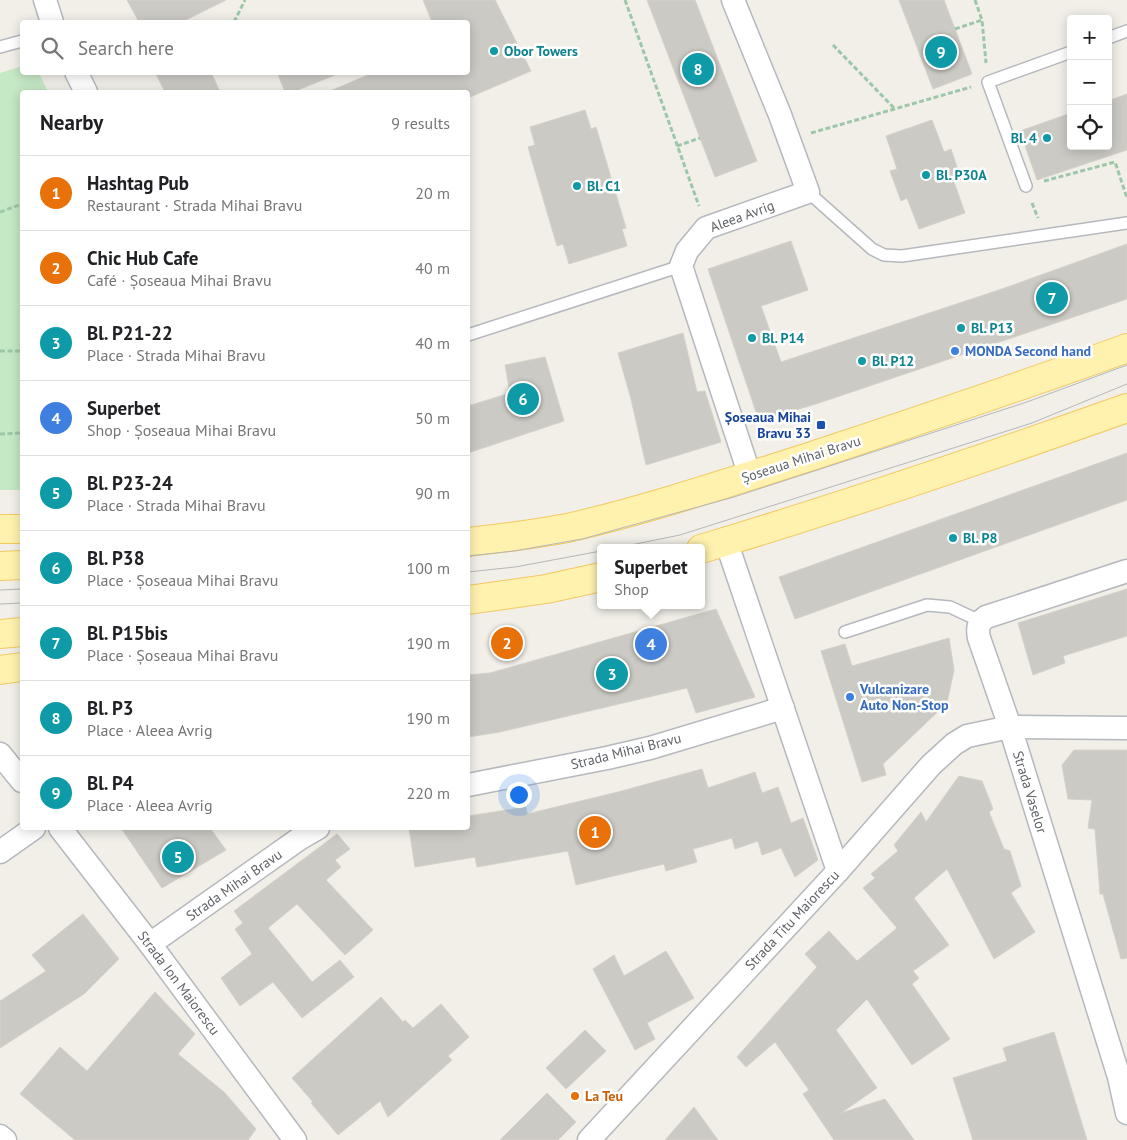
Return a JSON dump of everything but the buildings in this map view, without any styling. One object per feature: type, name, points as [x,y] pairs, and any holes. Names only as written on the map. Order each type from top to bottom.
[{"type":"main road","name":"Șoseaua Mihai Bravu","points":[[470,542],[571,527],[638,510],[750,476],[1027,385],[1127,348]]},
{"type":"main road","points":[[714,545],[1037,440],[1127,408]]},
{"type":"main road","points":[[0,529],[20,528]]},
{"type":"main road","points":[[0,566],[20,565]]},
{"type":"main road","points":[[470,600],[546,589],[597,578]]},
{"type":"main road","points":[[0,634],[20,632]]},
{"type":"main road","points":[[0,670],[20,667]]},
{"type":"street","points":[[45,0],[51,20]]},
{"type":"street","points":[[733,0],[789,139],[808,192]]},
{"type":"street","points":[[78,75],[85,90]]},
{"type":"street","name":"Aleea Avrig","points":[[681,266],[687,251],[706,228],[808,192]]},
{"type":"street","points":[[681,266],[750,476]]},
{"type":"street","points":[[714,545],[783,708],[838,871]]},
{"type":"street","points":[[980,622],[986,616],[1127,571]]},
{"type":"street","name":"Strada Vaselor","points":[[980,622],[979,638],[1010,727],[1118,1077],[1127,1113]]},
{"type":"street","name":"Strada Mihai Bravu","points":[[470,785],[641,750],[783,708]]},
{"type":"street","name":"Strada Titu Maiorescu","points":[[589,1140],[838,871],[931,765],[954,744],[967,736],[1010,727],[1127,728]]},
{"type":"street","points":[[0,754],[20,779]]},
{"type":"street","points":[[0,852],[31,830]]},
{"type":"street","name":"Strada Ion Maiorescu","points":[[62,830],[150,944],[295,1140]]},
{"type":"street","name":"Strada Mihai Bravu","points":[[150,944],[315,830]]},
{"type":"street","points":[[0,1136],[5,1140]]},
{"type":"lane","points":[[1112,37],[1127,32]]},
{"type":"lane","points":[[0,47],[20,42]]},
{"type":"lane","points":[[1026,186],[988,82],[1067,53]]},
{"type":"lane","points":[[808,192],[872,249],[884,255],[902,256],[1127,223]]},
{"type":"lane","points":[[470,333],[681,266]]},
{"type":"lane","points":[[845,632],[927,605],[950,607],[980,622]]},
{"type":"path","points":[[235,20],[245,0]]},
{"type":"path","points":[[625,0],[706,228]]},
{"type":"path","points":[[789,139],[988,82],[982,20],[975,0]]},
{"type":"path","points":[[955,29],[982,20]]},
{"type":"path","points":[[833,45],[895,109]]},
{"type":"path","points":[[677,146],[700,138]]},
{"type":"path","points":[[1044,235],[1026,186],[1115,162],[1127,198]]},
{"type":"path","points":[[0,212],[20,205]]},
{"type":"path","points":[[0,351],[20,351]]},
{"type":"path","points":[[0,434],[20,433]]},
{"type":"green space","points":[[20,67],[20,75],[40,75],[47,90],[20,90],[20,490],[0,490],[0,73]]},
{"type":"tram line","points":[[470,556],[514,551],[582,539],[734,497],[1027,402],[1127,365]]},
{"type":"tram line","points":[[636,544],[680,535],[1032,423],[1127,384]]},
{"type":"tram line","points":[[470,572],[515,567],[597,552]]},
{"type":"tram line","points":[[0,590],[20,589]]},
{"type":"tram line","points":[[0,604],[20,603]]},
{"type":"place","name":"Obor Towers","points":[[494,51]]},
{"type":"place","name":"Bl. P4","points":[[941,52]]},
{"type":"place","name":"Bl. P3","points":[[698,69]]},
{"type":"place","name":"Bl. 4","points":[[1047,138]]},
{"type":"place","name":"Bl. P30A","points":[[926,175]]},
{"type":"place","name":"Bl. C1","points":[[577,186]]},
{"type":"place","name":"Bl. P15bis","points":[[1052,298]]},
{"type":"place","name":"Bl. P13","points":[[961,328]]},
{"type":"place","name":"Bl. P14","points":[[752,338]]},
{"type":"place","name":"MONDA Second hand","points":[[955,351]]},
{"type":"place","name":"Bl. P12","points":[[862,361]]},
{"type":"place","name":"Bl. P38","points":[[523,399]]},
{"type":"place","name":"Șoseaua Mihai Bravu 33","points":[[821,425]]},
{"type":"place","name":"Bl. P8","points":[[953,538]]},
{"type":"place","name":"Chic Hub Cafe","points":[[507,643]]},
{"type":"place","name":"Superbet","points":[[651,644]]},
{"type":"place","name":"Bl. P21-22","points":[[612,674]]},
{"type":"place","name":"Vulcanizare Auto Non-Stop","points":[[850,697]]},
{"type":"place","name":"Hashtag Pub","points":[[595,832]]},
{"type":"place","name":"Bl. P23-24","points":[[178,857]]},
{"type":"place","name":"La Teu","points":[[575,1096]]}]
